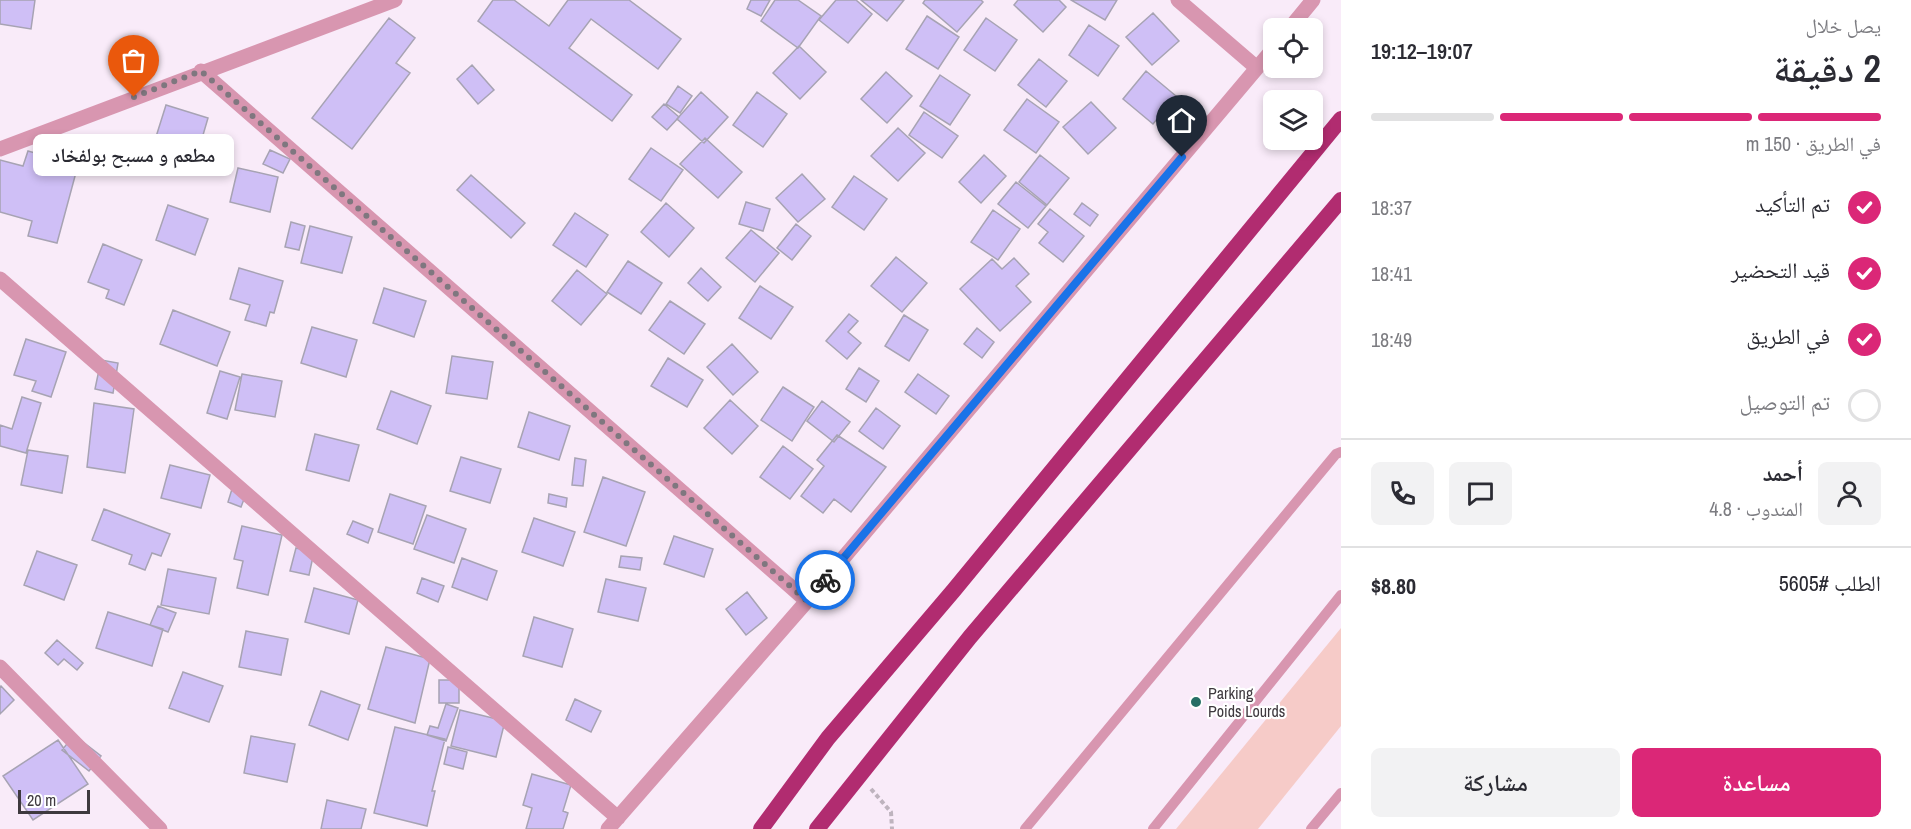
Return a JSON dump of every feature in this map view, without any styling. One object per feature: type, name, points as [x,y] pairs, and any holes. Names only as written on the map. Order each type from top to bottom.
[{"type":"highway","points":[[761,829],[828,738],[954,590],[1341,119]]},
{"type":"highway","points":[[817,829],[970,637],[1341,201]]},
{"type":"street","points":[[0,148],[395,0]]},
{"type":"street","points":[[1178,0],[1257,68]]},
{"type":"street","points":[[1298,18],[1313,0]]},
{"type":"street","points":[[0,279],[613,824],[807,601],[1263,61]]},
{"type":"street","points":[[201,71],[807,601]]},
{"type":"street","points":[[0,668],[160,829]]},
{"type":"lane","points":[[1025,829],[1336,454],[1341,452]]},
{"type":"lane","points":[[1153,829],[1341,595]]},
{"type":"lane","points":[[1311,829],[1341,793]]},
{"type":"path","points":[[859,775],[891,812],[892,829]]},
{"type":"shaded area","points":[[1341,628],[1341,726],[1258,829],[1176,829]]},
{"type":"building","points":[[0,0],[35,0],[31,29],[0,24]]},
{"type":"building","points":[[493,0],[514,0],[549,26],[568,0],[629,0],[681,39],[658,69],[591,19],[569,48],[632,95],[612,121],[478,21]]},
{"type":"building","points":[[751,0],[770,0],[761,16],[747,9]]},
{"type":"building","points":[[775,0],[798,0],[821,16],[798,48],[761,21]]},
{"type":"building","points":[[836,0],[856,0],[872,14],[848,43],[819,20]]},
{"type":"building","points":[[861,0],[904,0],[887,21]]},
{"type":"building","points":[[925,0],[981,0],[983,2],[957,32],[923,3]]},
{"type":"building","points":[[1018,0],[1059,0],[1066,7],[1043,32],[1014,5]]},
{"type":"building","points":[[1071,0],[1117,0],[1105,20]]},
{"type":"building","points":[[1153,13],[1179,41],[1152,65],[1126,37]]},
{"type":"building","points":[[927,16],[959,37],[938,69],[906,49]]},
{"type":"building","points":[[389,18],[415,38],[396,63],[410,73],[352,149],[312,118]]},
{"type":"building","points":[[986,18],[1017,40],[995,71],[964,50]]},
{"type":"building","points":[[1089,25],[1119,46],[1098,76],[1069,55]]},
{"type":"building","points":[[799,46],[826,72],[800,99],[773,73]]},
{"type":"building","points":[[1039,59],[1067,81],[1046,107],[1018,85]]},
{"type":"building","points":[[472,65],[494,90],[478,104],[457,79]]},
{"type":"building","points":[[1146,71],[1176,96],[1153,124],[1123,99]]},
{"type":"building","points":[[886,72],[912,96],[887,123],[861,99]]},
{"type":"building","points":[[940,75],[970,95],[950,125],[920,106]]},
{"type":"building","points":[[678,86],[692,96],[680,113],[666,104]]},
{"type":"building","points":[[701,92],[728,117],[704,143],[677,119]]},
{"type":"building","points":[[757,92],[787,114],[763,147],[733,125]]},
{"type":"building","points":[[1027,99],[1059,122],[1036,153],[1004,130]]},
{"type":"building","points":[[1091,102],[1116,128],[1088,154],[1063,127]]},
{"type":"building","points":[[664,104],[679,117],[667,130],[652,117]]},
{"type":"building","points":[[166,105],[208,118],[198,152],[155,140]]},
{"type":"building","points":[[924,112],[958,136],[942,158],[909,135]]},
{"type":"building","points":[[898,128],[925,153],[898,181],[871,156]]},
{"type":"building","points":[[705,138],[742,172],[718,198],[680,164]]},
{"type":"building","points":[[651,148],[683,170],[661,201],[629,179]]},
{"type":"building","points":[[270,150],[290,159],[283,173],[263,164]]},
{"type":"building","points":[[28,151],[78,165],[57,243],[28,236],[32,221],[0,212],[0,160],[23,166]]},
{"type":"building","points":[[984,155],[1006,176],[981,203],[959,182]]},
{"type":"building","points":[[1040,155],[1069,178],[1047,205],[1019,182]]},
{"type":"building","points":[[238,168],[278,177],[270,212],[230,202]]},
{"type":"building","points":[[802,174],[825,199],[798,222],[776,198]]},
{"type":"building","points":[[471,175],[525,223],[511,238],[457,190]]},
{"type":"building","points":[[854,176],[887,199],[864,230],[832,207]]},
{"type":"building","points":[[1016,182],[1046,206],[1028,228],[998,204]]},
{"type":"building","points":[[746,202],[770,209],[763,231],[739,224]]},
{"type":"building","points":[[666,203],[694,228],[669,257],[641,232]]},
{"type":"building","points":[[1082,203],[1098,215],[1090,226],[1074,214]]},
{"type":"building","points":[[168,205],[208,219],[195,255],[156,240]]},
{"type":"building","points":[[1050,209],[1084,236],[1063,262],[1039,243],[1048,232],[1038,224]]},
{"type":"building","points":[[993,210],[1020,229],[998,260],[971,242]]},
{"type":"building","points":[[575,213],[608,235],[586,267],[553,245]]},
{"type":"building","points":[[291,222],[305,226],[299,250],[285,247]]},
{"type":"building","points":[[796,224],[811,236],[792,260],[777,248]]},
{"type":"building","points":[[310,226],[352,237],[342,273],[301,263]]},
{"type":"building","points":[[751,230],[779,253],[755,282],[726,258]]},
{"type":"building","points":[[103,244],[142,260],[124,305],[106,298],[109,290],[88,282]]},
{"type":"building","points":[[896,257],[927,283],[902,312],[871,286]]},
{"type":"building","points":[[1014,258],[1029,274],[1016,286],[1031,302],[1000,331],[960,289],[992,259],[1002,269]]},
{"type":"building","points":[[628,261],[662,283],[641,314],[607,292]]},
{"type":"building","points":[[239,268],[283,281],[274,313],[270,312],[266,326],[245,320],[250,305],[230,299]]},
{"type":"building","points":[[701,268],[721,287],[708,301],[688,283]]},
{"type":"building","points":[[577,270],[607,294],[581,325],[552,301]]},
{"type":"building","points":[[760,286],[793,307],[771,339],[739,318]]},
{"type":"building","points":[[384,288],[426,301],[414,337],[373,323]]},
{"type":"building","points":[[670,301],[705,324],[684,354],[649,330]]},
{"type":"building","points":[[173,310],[230,332],[217,366],[160,344]]},
{"type":"building","points":[[849,314],[858,321],[848,332],[861,343],[847,359],[826,341]]},
{"type":"building","points":[[904,315],[928,330],[909,361],[885,346]]},
{"type":"building","points":[[312,327],[357,340],[346,377],[301,363]]},
{"type":"building","points":[[977,328],[994,342],[982,358],[964,344]]},
{"type":"building","points":[[26,339],[66,352],[51,397],[32,391],[36,381],[14,375]]},
{"type":"building","points":[[732,344],[758,372],[733,395],[707,367]]},
{"type":"building","points":[[452,356],[493,362],[487,399],[446,393]]},
{"type":"building","points":[[668,358],[703,380],[687,407],[651,386]]},
{"type":"building","points":[[101,360],[118,363],[113,393],[95,389]]},
{"type":"building","points":[[859,368],[879,381],[866,402],[846,389]]},
{"type":"building","points":[[220,371],[240,377],[227,419],[207,413]]},
{"type":"building","points":[[242,374],[282,381],[275,417],[235,410]]},
{"type":"building","points":[[918,374],[949,396],[936,414],[905,392]]},
{"type":"building","points":[[783,387],[814,407],[792,441],[761,420]]},
{"type":"building","points":[[391,391],[431,406],[417,444],[377,429]]},
{"type":"building","points":[[22,397],[41,403],[26,453],[0,446],[0,425],[12,429]]},
{"type":"building","points":[[730,400],[758,426],[732,454],[704,428]]},
{"type":"building","points":[[822,401],[850,422],[834,442],[807,421]]},
{"type":"building","points":[[94,403],[134,409],[125,473],[87,467]]},
{"type":"building","points":[[876,408],[900,426],[883,449],[859,431]]},
{"type":"building","points":[[529,412],[570,426],[559,460],[518,447]]},
{"type":"building","points":[[315,434],[359,445],[349,481],[306,470]]},
{"type":"building","points":[[837,435],[886,467],[851,512],[834,499],[823,513],[801,496],[824,466],[817,460]]},
{"type":"building","points":[[783,446],[813,469],[790,499],[760,477]]},
{"type":"building","points":[[28,450],[68,456],[62,493],[21,485]]},
{"type":"building","points":[[461,457],[501,469],[490,503],[450,491]]},
{"type":"building","points":[[575,458],[586,460],[583,486],[572,485]]},
{"type":"building","points":[[170,465],[210,475],[201,508],[161,498]]},
{"type":"building","points":[[603,477],[645,492],[626,546],[584,532]]},
{"type":"building","points":[[232,489],[246,494],[241,507],[228,502]]},
{"type":"building","points":[[390,494],[426,506],[413,544],[378,532]]},
{"type":"building","points":[[549,494],[567,498],[566,507],[548,503]]},
{"type":"building","points":[[104,509],[170,534],[161,556],[152,553],[145,570],[129,564],[132,555],[92,540]]},
{"type":"building","points":[[427,515],[466,529],[454,563],[414,549]]},
{"type":"building","points":[[534,518],[575,532],[563,566],[522,552]]},
{"type":"building","points":[[353,521],[373,529],[368,543],[347,534]]},
{"type":"building","points":[[242,526],[282,535],[268,595],[237,588],[243,561],[234,559]]},
{"type":"building","points":[[674,536],[713,549],[704,577],[664,564]]},
{"type":"building","points":[[296,548],[314,552],[309,575],[290,571]]},
{"type":"building","points":[[37,551],[77,565],[64,600],[24,585]]},
{"type":"building","points":[[621,556],[642,558],[640,570],[619,567]]},
{"type":"building","points":[[462,558],[497,571],[487,600],[452,587]]},
{"type":"building","points":[[168,569],[216,578],[209,614],[161,605]]},
{"type":"building","points":[[422,578],[444,586],[438,602],[417,593]]},
{"type":"building","points":[[606,579],[646,588],[638,621],[598,612]]},
{"type":"building","points":[[314,588],[358,600],[349,634],[305,622]]},
{"type":"building","points":[[747,592],[767,618],[746,635],[726,609]]},
{"type":"building","points":[[158,606],[176,613],[168,632],[150,625]]},
{"type":"building","points":[[108,612],[163,629],[152,666],[96,648]]},
{"type":"building","points":[[534,617],[573,629],[562,667],[523,656]]},
{"type":"building","points":[[246,631],[288,639],[281,675],[239,667]]},
{"type":"building","points":[[57,640],[83,663],[77,670],[64,659],[58,665],[45,653]]},
{"type":"building","points":[[386,647],[430,659],[415,723],[368,709]]},
{"type":"building","points":[[183,672],[223,686],[209,722],[169,708]]},
{"type":"building","points":[[439,680],[459,680],[459,703],[439,703]]},
{"type":"building","points":[[1,686],[14,700],[0,714],[0,688]]},
{"type":"building","points":[[321,691],[360,705],[348,740],[309,725]]},
{"type":"building","points":[[575,699],[601,711],[591,732],[566,720]]},
{"type":"building","points":[[446,704],[458,708],[446,741],[427,735],[430,726],[438,728]]},
{"type":"building","points":[[460,710],[505,721],[496,757],[451,746]]},
{"type":"building","points":[[395,727],[445,739],[432,791],[435,791],[427,826],[374,813]]},
{"type":"building","points":[[74,735],[101,756],[89,771],[62,750]]},
{"type":"building","points":[[251,736],[295,744],[287,782],[244,773]]},
{"type":"building","points":[[58,740],[88,784],[33,820],[3,776]]},
{"type":"building","points":[[448,747],[467,752],[463,769],[444,764]]},
{"type":"building","points":[[532,774],[571,785],[563,811],[568,813],[563,829],[526,829],[532,808],[523,805]]},
{"type":"building","points":[[327,800],[366,809],[361,829],[321,829]]},
{"type":"way so far","points":[[134,97],[201,71],[807,601],[825,580]]},
{"type":"place","name":"مطعم و مسبح بولفخاد","points":[[134,97]]},
{"type":"place","name":"Parking Poids Lourds","points":[[1196,702]]},
{"type":"route","points":[[825,580],[1182,157]]}]
